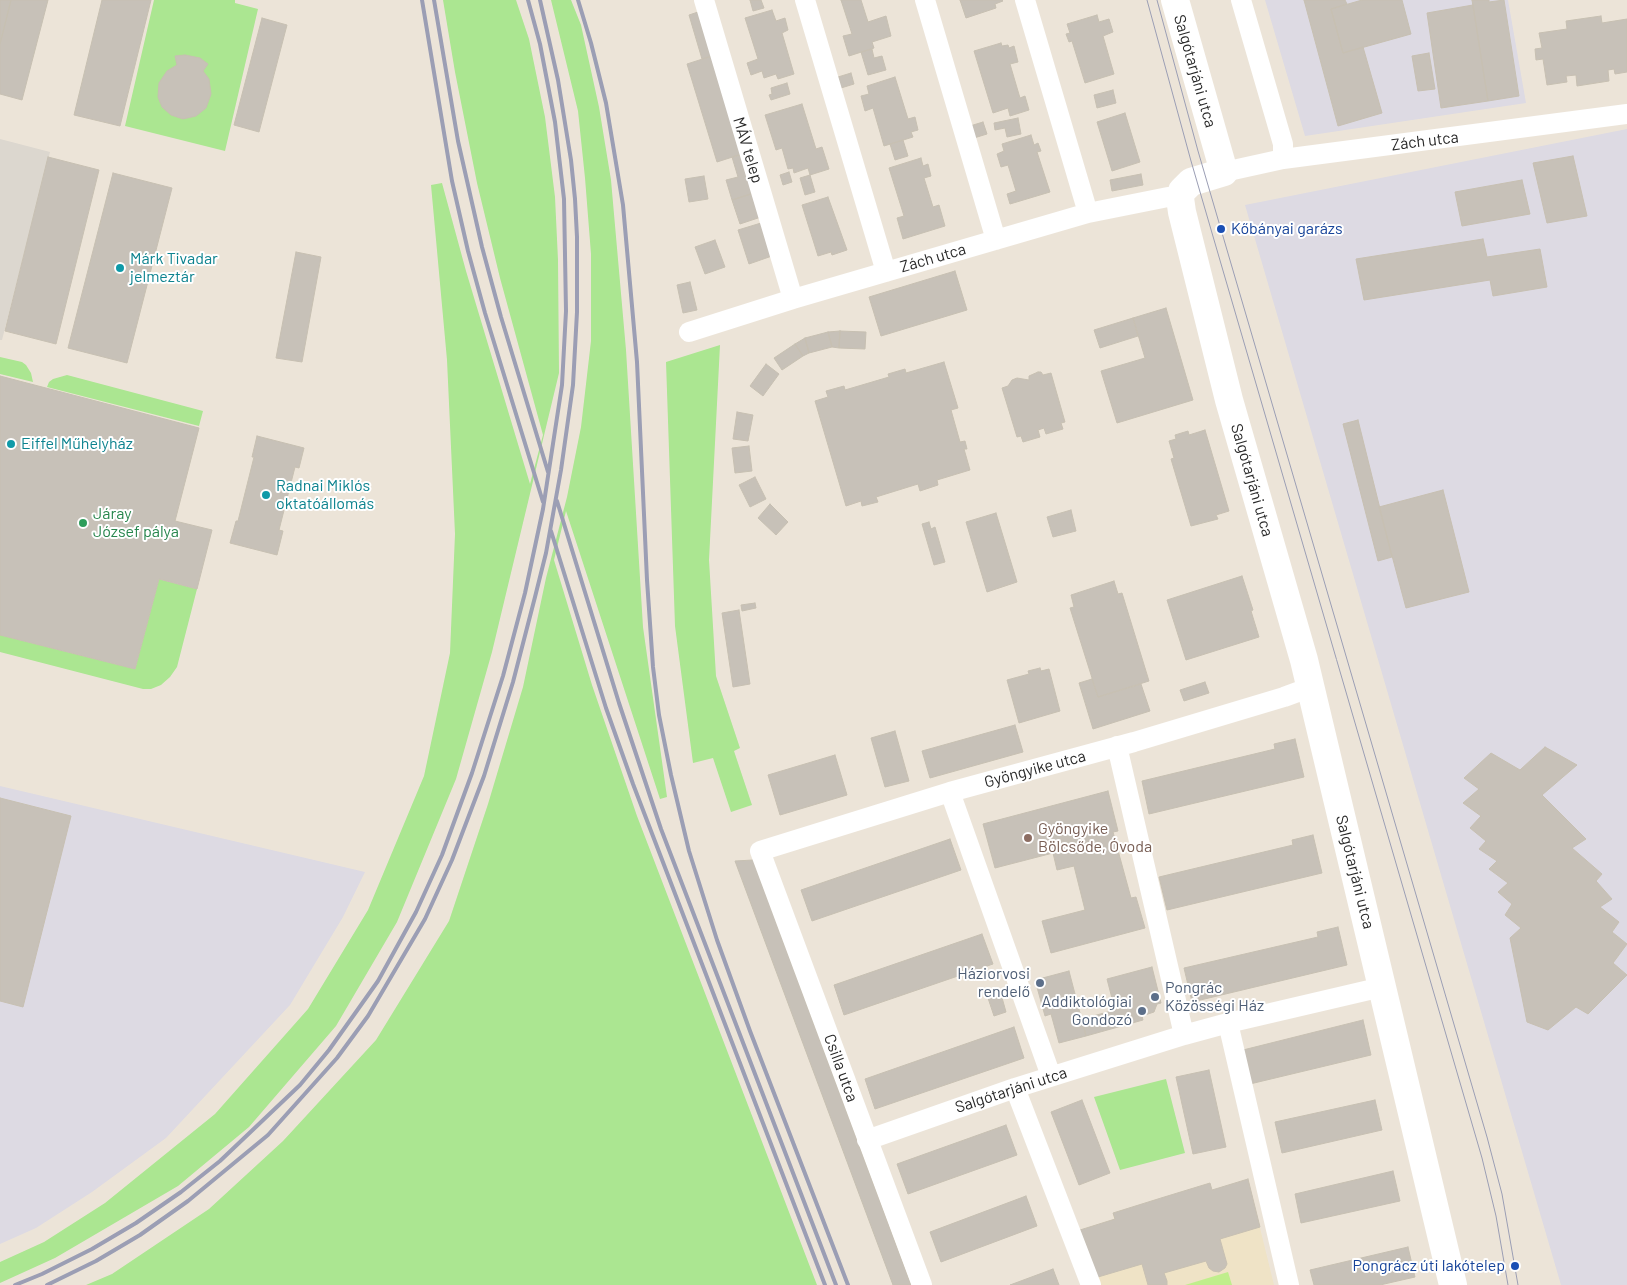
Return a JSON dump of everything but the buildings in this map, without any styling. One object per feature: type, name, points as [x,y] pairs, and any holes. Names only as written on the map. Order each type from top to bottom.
[{"type":"street","name":"MÁV telep","points":[[704,0],[793,299]]},
{"type":"street","points":[[805,0],[886,272]]},
{"type":"street","points":[[924,0],[996,240]]},
{"type":"street","points":[[1025,0],[1088,213]]},
{"type":"street","name":"Salgótarjáni utca","points":[[1175,0],[1224,172]]},
{"type":"street","points":[[1241,0],[1283,144],[1283,159]]},
{"type":"street","name":"Zách utca","points":[[1224,172],[1283,159],[1627,114]]},
{"type":"street","points":[[1180,198],[1182,190],[1192,182],[1224,172]]},
{"type":"street","name":"Zách utca","points":[[689,332],[793,299],[1088,213],[1168,197],[1180,198]]},
{"type":"street","name":"Salgótarjáni utca","points":[[1180,198],[1229,400],[1311,687],[1453,1285]]},
{"type":"street","name":"Gyöngyike utca","points":[[760,851],[950,792],[1117,746],[1284,697],[1311,687]]},
{"type":"street","points":[[1117,746],[1184,1035]]},
{"type":"street","points":[[950,792],[1051,1076]]},
{"type":"street","name":"Csilla utca","points":[[760,851],[922,1285]]},
{"type":"street","name":"Salgótarjáni utca","points":[[867,1140],[1051,1076],[1184,1035],[1382,987]]},
{"type":"street","points":[[1228,1023],[1289,1285]]},
{"type":"street","points":[[1015,1088],[1091,1285]]},
{"type":"shaded area","points":[[1265,0],[1508,0],[1526,103],[1305,136]]},
{"type":"shaded area","name":"Kőbányai garázs","points":[[1627,129],[1627,1285],[1561,1285],[1245,205]]},
{"type":"shaded area","points":[[0,139],[50,152],[2,340],[0,340]]},
{"type":"shaded area","points":[[0,786],[365,872],[343,917],[290,1005],[166,1138],[92,1192],[36,1228],[0,1244]]},
{"type":"shaded area","points":[[1248,1179],[1274,1285],[1101,1285],[1080,1230],[1114,1219],[1113,1213],[1210,1183],[1212,1190]]},
{"type":"green space","points":[[154,0],[235,0],[235,3],[258,9],[225,151],[125,126]]},
{"type":"green space","points":[[443,0],[516,0],[529,39],[545,117],[555,197],[558,260],[559,373],[492,652],[456,779],[397,922],[336,1026],[249,1127],[178,1186],[55,1258],[0,1283],[0,1262],[44,1242],[105,1203],[215,1114],[308,1009],[368,910],[424,776],[450,653],[455,534],[447,360],[431,185],[442,183],[466,271],[530,484],[543,435],[500,278],[477,183]]},
{"type":"green space","points":[[551,0],[571,0],[581,25],[599,107],[611,180],[626,350],[643,627],[667,797],[660,799],[566,511],[554,560],[592,685],[637,816],[817,1285],[86,1285],[112,1274],[209,1209],[283,1141],[376,1040],[449,921],[488,804],[523,687],[546,578],[567,497],[581,427],[591,341],[591,254],[578,111]]},
{"type":"green space","points":[[720,345],[709,560],[716,676],[740,748],[734,751],[752,805],[731,812],[713,758],[693,763],[675,626],[666,362]]},
{"type":"green space","points":[[0,357],[22,362],[26,365],[31,373],[33,382],[0,374]]},
{"type":"green space","points":[[67,375],[203,411],[199,426],[47,387],[53,379]]},
{"type":"green space","points":[[159,579],[197,589],[177,667],[161,685],[151,689],[143,689],[0,652],[0,635],[135,669]]},
{"type":"green space","points":[[1166,1079],[1185,1153],[1120,1170],[1094,1097]]},
{"type":"green space","points":[[1228,1272],[1232,1285],[1185,1285]]},
{"type":"tram line","points":[[1147,0],[1191,161],[1482,1158],[1496,1216],[1508,1285]]},
{"type":"tram line","points":[[1157,0],[1198,151],[1487,1137],[1502,1194],[1518,1285]]},
{"type":"railway","points":[[422,0],[452,181],[468,251],[543,502]]},
{"type":"railway","points":[[434,0],[458,141],[482,247],[548,472]]},
{"type":"railway","points":[[15,1285],[92,1249],[136,1223],[181,1192],[220,1161],[300,1085],[329,1050],[378,981],[416,912],[442,855],[472,773],[503,676],[525,593],[543,509],[562,385],[566,311],[564,199],[555,122],[540,44],[528,0]]},
{"type":"railway","points":[[47,1285],[96,1261],[140,1235],[188,1201],[268,1135],[337,1058],[368,1016],[425,919],[452,860],[484,776],[513,682],[535,597],[546,553],[561,470],[573,385],[577,312],[575,199],[571,160],[558,80],[540,0]]},
{"type":"railway","points":[[578,0],[606,103],[623,205],[637,362],[653,667],[659,715],[671,775],[689,851],[717,940],[848,1285]]},
{"type":"railway","points":[[557,501],[619,703],[661,829],[836,1285]]},
{"type":"railway","points":[[551,531],[606,708],[633,784],[825,1285]]},
{"type":"place","name":"Kőbányai garázs","points":[[1221,229]]},
{"type":"place","name":"Márk Tivadar jelmeztár","points":[[120,268]]},
{"type":"place","name":"Eiffel Műhelyház","points":[[11,444]]},
{"type":"place","name":"Radnai Miklós oktatóállomás","points":[[266,495]]},
{"type":"place","name":"Járay József pálya","points":[[83,523]]},
{"type":"place","name":"Gyöngyike Bölcsőde, Óvoda","points":[[1028,838]]},
{"type":"place","name":"Háziorvosi rendelő","points":[[1040,983]]},
{"type":"place","name":"Pongrác Közösségi Ház","points":[[1155,997]]},
{"type":"place","name":"Addiktológiai Gondozó","points":[[1142,1011]]},
{"type":"place","name":"Pongrácz úti lakótelep","points":[[1515,1266]]}]
